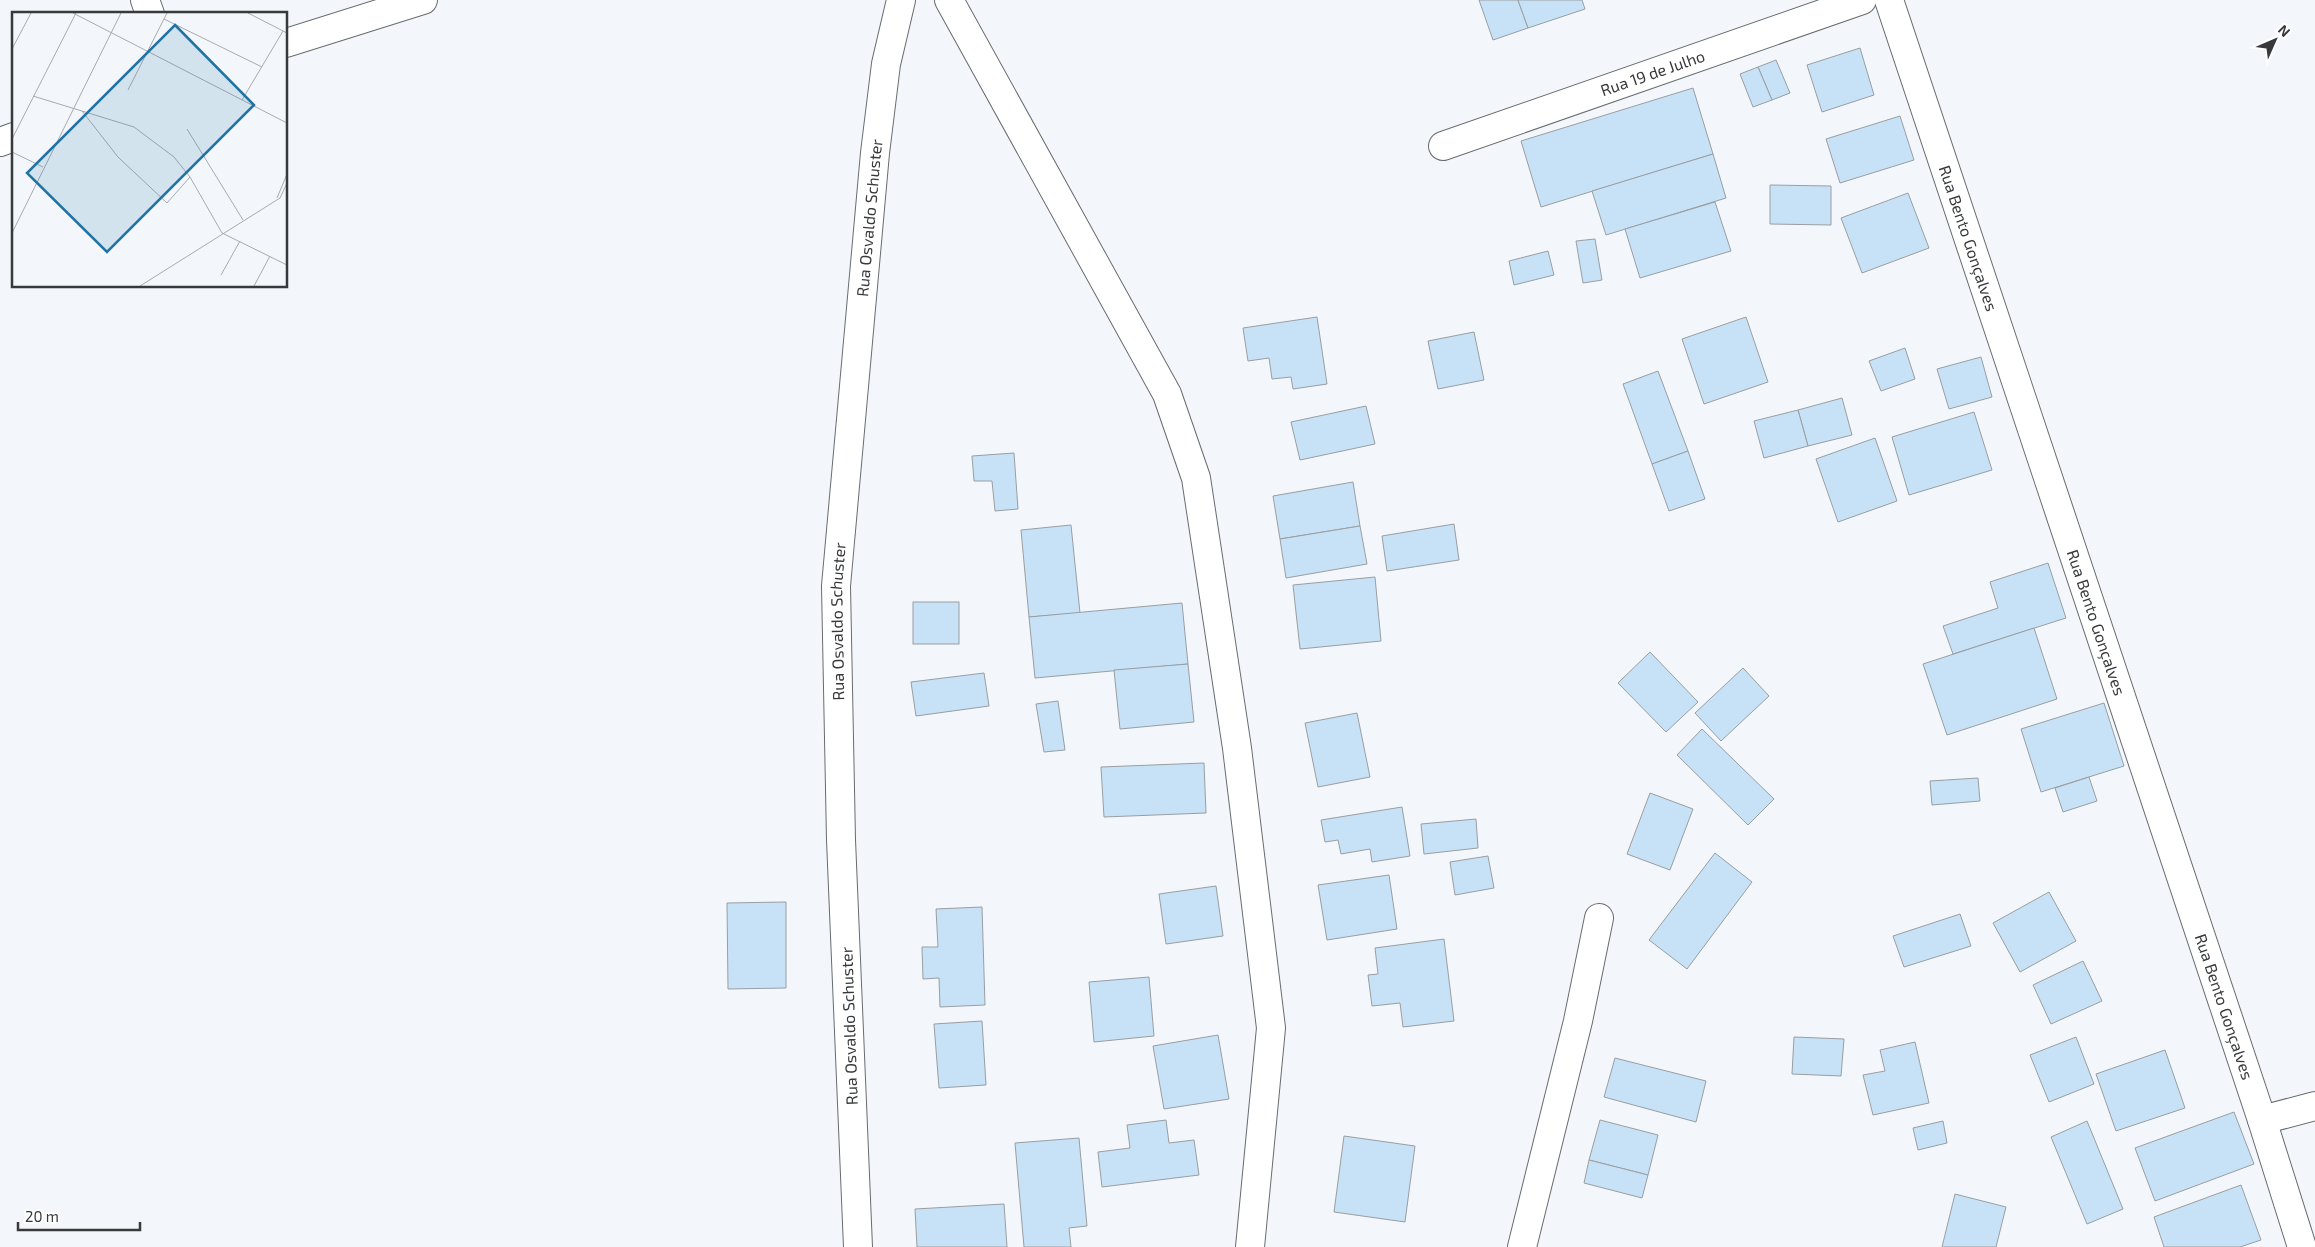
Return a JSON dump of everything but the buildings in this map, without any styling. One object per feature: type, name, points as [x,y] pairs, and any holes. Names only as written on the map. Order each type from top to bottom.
[{"type":"street","points":[[145,0],[149,12]]},
{"type":"street","points":[[288,42],[424,0]]},
{"type":"street","name":"Rua Osvaldo Schuster","points":[[858,1247],[841,840],[836,586],[875,153],[886,64],[901,0]]},
{"type":"street","points":[[949,0],[1167,394],[1196,478],[1237,748],[1271,1028],[1250,1247]]},
{"type":"street","name":"Rua 19 de Julho","points":[[1444,146],[1862,0]]},
{"type":"street","name":"Rua Bento Gonçalves","points":[[1889,0],[2262,1120],[2302,1247]]},
{"type":"street","points":[[0,142],[12,138]]},
{"type":"street","points":[[1522,1247],[1578,1021],[1599,918]]},
{"type":"street","points":[[2262,1120],[2315,1106]]}]
